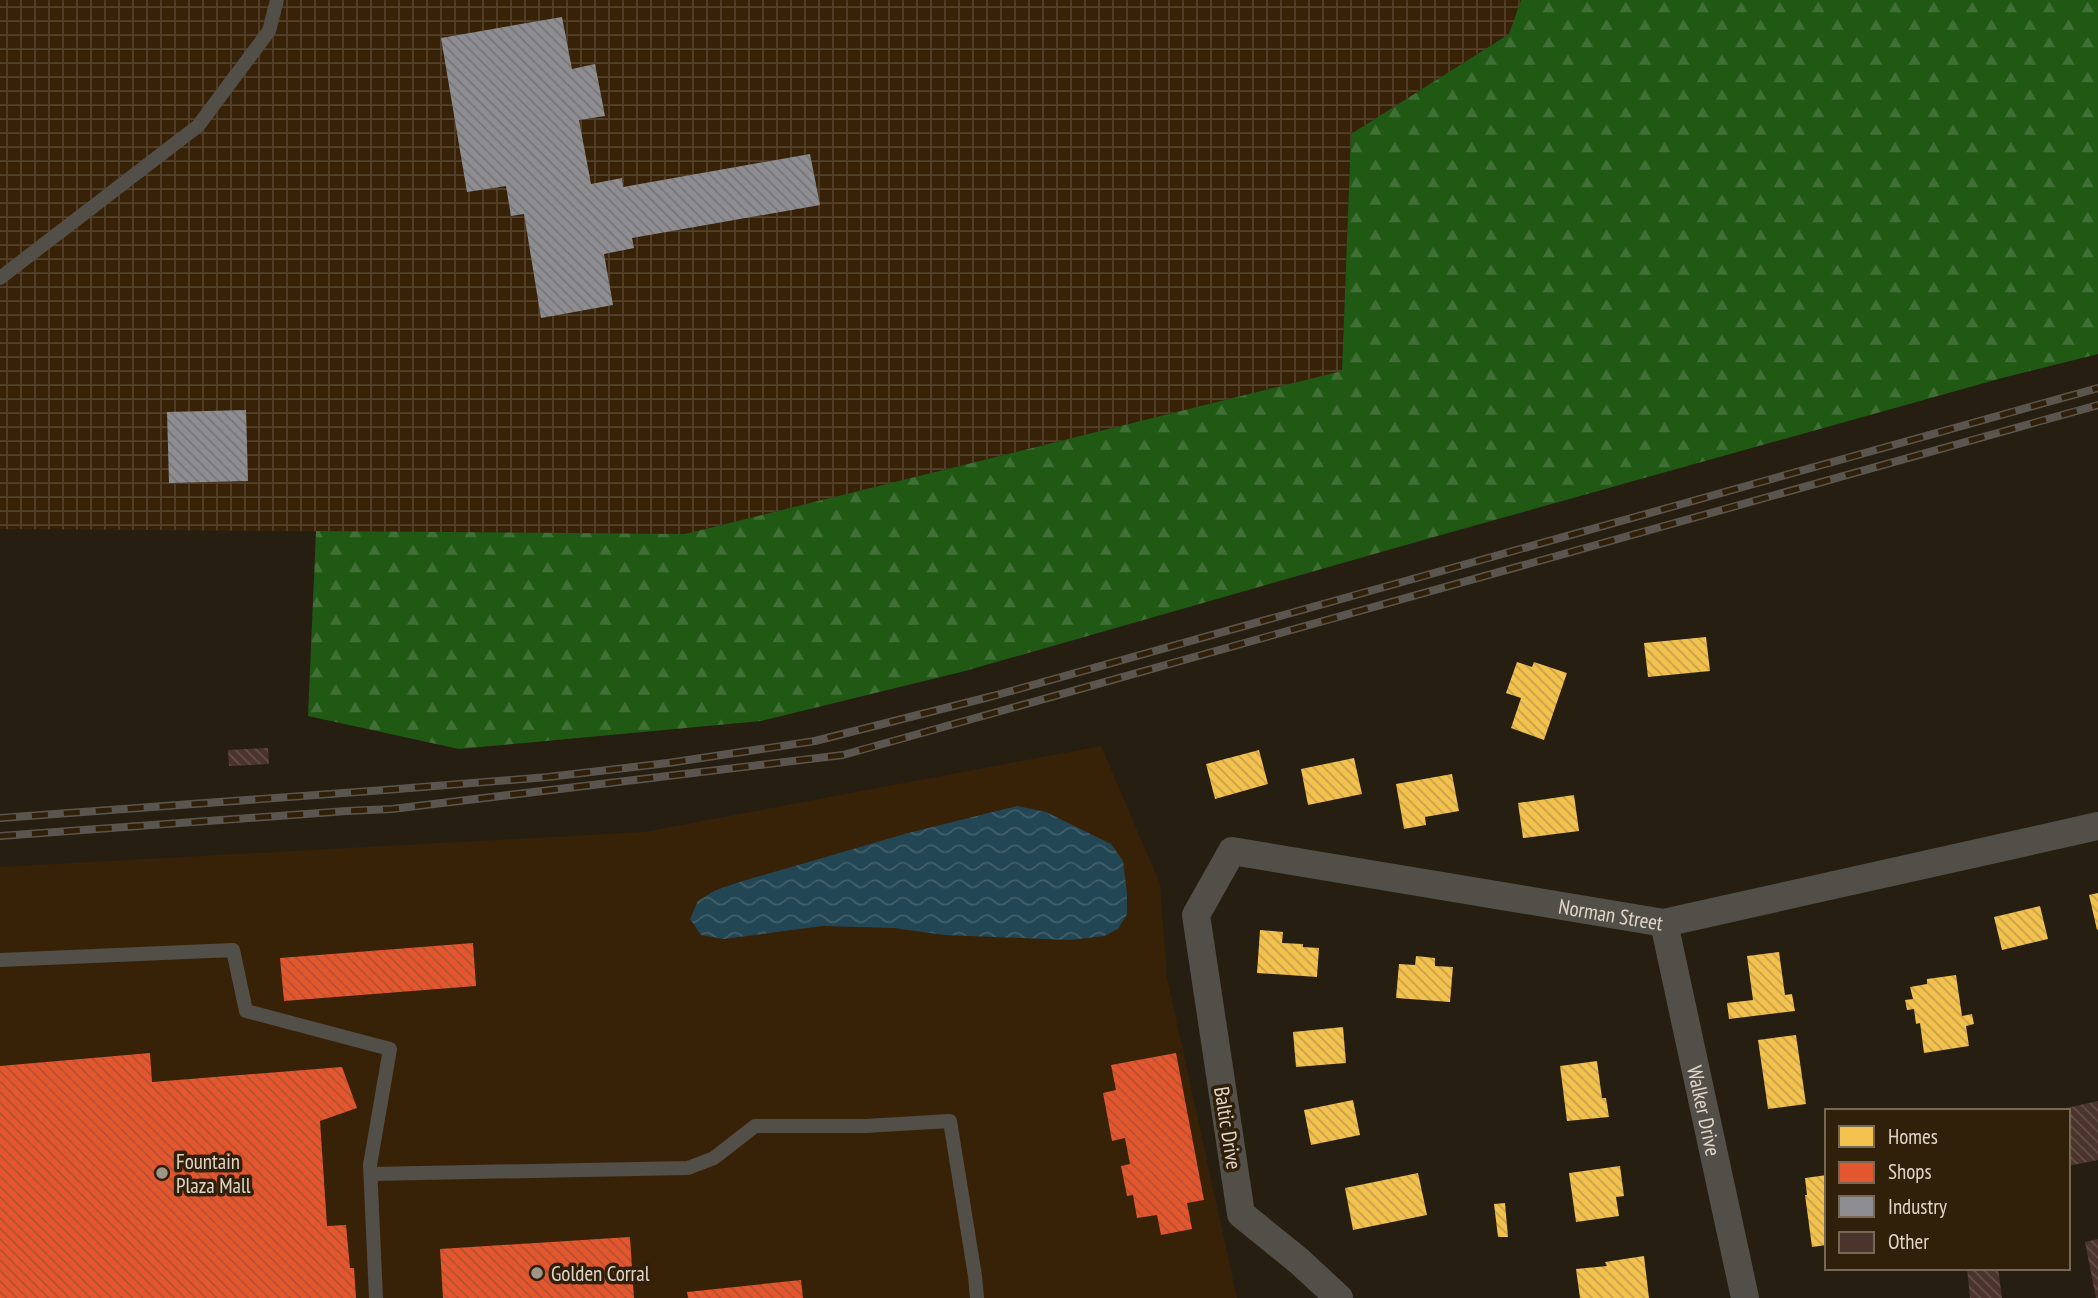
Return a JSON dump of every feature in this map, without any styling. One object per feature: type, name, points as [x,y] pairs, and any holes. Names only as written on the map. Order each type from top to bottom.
[{"type":"street","name":"Norman Street","points":[[1196,915],[1232,851],[1664,923],[2098,826]]},
{"type":"street","name":"Baltic Drive","points":[[1196,915],[1241,1214],[1339,1298]]},
{"type":"street","name":"Walker Drive","points":[[1664,923],[1745,1298]]},
{"type":"lane","points":[[0,278],[198,126],[269,31],[277,0]]},
{"type":"lane","points":[[0,960],[233,950],[246,1011],[390,1049],[370,1165],[376,1298]]},
{"type":"lane","points":[[371,1174],[688,1168],[714,1158],[755,1126],[865,1126],[950,1121],[977,1298]]},
{"type":"shaded area","points":[[0,0],[1521,0],[1509,34],[1351,134],[1342,371],[685,534],[0,529]]},
{"type":"shaded area","points":[[1101,746],[1160,884],[1167,978],[1237,1298],[0,1298],[0,867],[644,832]]},
{"type":"green space","points":[[1521,0],[2098,0],[2098,354],[2002,378],[1448,533],[965,671],[761,721],[459,749],[308,716],[316,531],[685,534],[1342,371],[1351,134],[1509,34]]},
{"type":"water","points":[[1017,806],[1046,812],[1111,844],[1123,861],[1127,893],[1127,914],[1118,929],[1104,936],[1069,940],[822,926],[724,939],[701,935],[690,919],[698,901],[714,891],[736,883],[908,833]]},
{"type":"building: Homes","points":[[1706,637],[1710,671],[1648,677],[1644,643]]},
{"type":"building: Homes","points":[[1517,662],[1532,667],[1534,662],[1567,673],[1544,740],[1511,728],[1521,698],[1506,693]]},
{"type":"building: Homes","points":[[1259,750],[1268,784],[1215,799],[1206,764]]},
{"type":"building: Homes","points":[[1354,758],[1362,794],[1308,805],[1301,769]]},
{"type":"building: Homes","points":[[1452,774],[1459,811],[1425,817],[1426,825],[1404,829],[1396,784]]},
{"type":"building: Homes","points":[[1574,795],[1579,831],[1523,838],[1518,803]]},
{"type":"building: Homes","points":[[2098,893],[2098,929],[2097,930],[2089,895]]},
{"type":"building: Homes","points":[[2040,906],[2048,939],[2002,950],[1994,917]]},
{"type":"building: Homes","points":[[1260,930],[1283,932],[1282,943],[1319,948],[1317,977],[1257,973]]},
{"type":"building: Homes","points":[[1779,952],[1785,995],[1792,994],[1795,1011],[1729,1019],[1727,1003],[1753,1000],[1747,956]]},
{"type":"building: Homes","points":[[1416,956],[1435,958],[1435,966],[1453,967],[1450,1002],[1396,998],[1399,964],[1415,965]]},
{"type":"building: Homes","points":[[1956,975],[1962,1016],[1972,1014],[1974,1024],[1966,1026],[1969,1046],[1924,1053],[1920,1023],[1916,1024],[1914,1009],[1907,1010],[1905,1000],[1913,999],[1910,987],[1927,984],[1927,979]]},
{"type":"building: Homes","points":[[1343,1027],[1346,1063],[1296,1067],[1293,1032]]},
{"type":"building: Homes","points":[[1796,1035],[1806,1104],[1768,1109],[1758,1040]]},
{"type":"building: Homes","points":[[1597,1061],[1602,1098],[1606,1098],[1609,1117],[1567,1121],[1560,1066]]},
{"type":"building: Homes","points":[[1353,1100],[1360,1135],[1311,1145],[1304,1110]]},
{"type":"building: Homes","points":[[1620,1166],[1624,1196],[1616,1197],[1619,1216],[1576,1222],[1569,1173]]},
{"type":"building: Homes","points":[[1418,1173],[1427,1215],[1353,1230],[1345,1188]]},
{"type":"building: Homes","points":[[1825,1175],[1825,1245],[1812,1247],[1805,1178]]},
{"type":"building: Homes","points":[[1505,1203],[1508,1237],[1498,1237],[1494,1204]]},
{"type":"building: Homes","points":[[1644,1256],[1649,1298],[1580,1298],[1576,1269],[1607,1266],[1605,1262]]},
{"type":"building: Shops","points":[[473,943],[476,986],[284,1001],[280,958]]},
{"type":"building: Shops","name":"Fountain Plaza Mall","points":[[150,1053],[152,1082],[342,1067],[357,1108],[320,1121],[327,1226],[346,1225],[356,1298],[0,1298],[0,1066]]},
{"type":"building: Shops","points":[[1176,1053],[1204,1200],[1187,1203],[1192,1229],[1161,1235],[1157,1215],[1137,1218],[1133,1195],[1127,1196],[1121,1166],[1130,1164],[1125,1138],[1112,1141],[1103,1093],[1116,1090],[1111,1065]]},
{"type":"building: Shops","name":"Golden Corral","points":[[630,1237],[634,1298],[443,1298],[440,1249]]},
{"type":"building: Shops","points":[[801,1280],[803,1298],[688,1298],[687,1292]]},
{"type":"building: Industry","points":[[562,17],[572,69],[595,64],[605,116],[579,120],[591,184],[622,178],[623,187],[810,154],[820,205],[632,238],[634,248],[604,254],[613,305],[541,318],[524,214],[511,216],[506,186],[467,192],[441,38]]},
{"type":"building: Industry","points":[[246,410],[248,481],[169,483],[167,412]]},
{"type":"building: Other","points":[[268,748],[269,764],[229,766],[228,750]]},
{"type":"building: Other","points":[[2098,1101],[2098,1160],[2070,1166],[2070,1109],[2062,1109]]},
{"type":"building: Other","points":[[2098,1239],[2098,1298],[2096,1298],[2085,1242]]},
{"type":"building: Other","points":[[1967,1270],[1998,1270],[2002,1298],[1970,1298]]},
{"type":"railway","points":[[0,818],[548,777],[668,763],[815,741],[993,696],[2098,388]]},
{"type":"railway","points":[[0,836],[392,809],[843,755],[2098,405]]},
{"type":"place","name":"Fountain Plaza Mall","points":[[162,1173]]},
{"type":"place","name":"Golden Corral","points":[[537,1273]]}]
